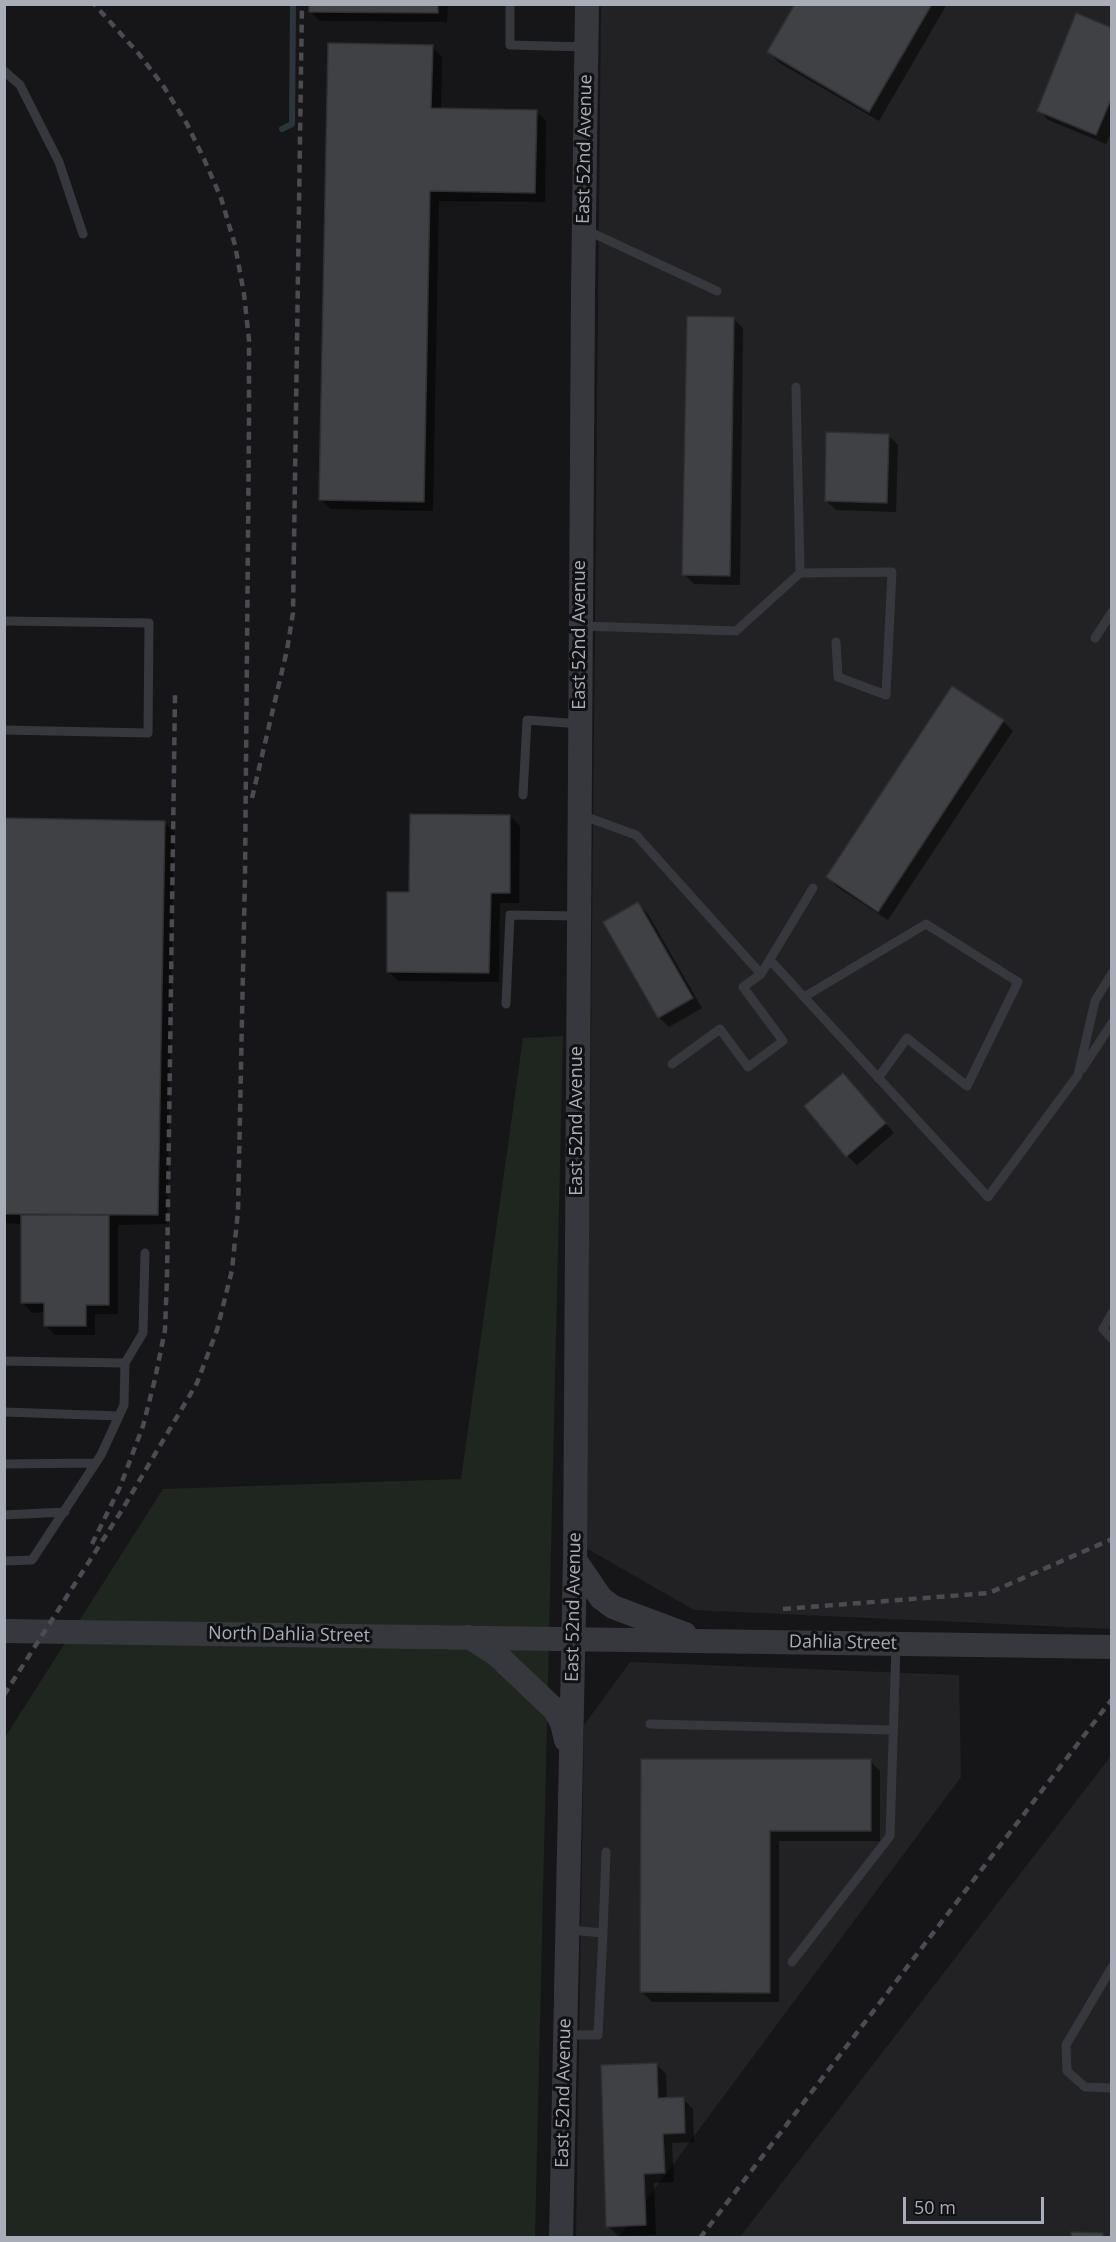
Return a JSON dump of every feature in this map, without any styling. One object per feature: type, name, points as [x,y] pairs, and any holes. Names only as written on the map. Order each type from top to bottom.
[{"type":"street","name":"East 52nd Avenue","points":[[561,2238],[575,1560],[580,626],[587,4]]},
{"type":"street","points":[[575,1560],[601,1598],[613,1607],[687,1635],[722,1641]]},
{"type":"street","name":"North Dahlia Street","points":[[4,1631],[574,1638]]},
{"type":"street","points":[[467,1636],[497,1655],[555,1710],[562,1723],[571,1769]]},
{"type":"street","name":"Dahlia Street","points":[[574,1638],[1112,1647]]},
{"type":"lane","points":[[510,4],[510,45],[586,47]]},
{"type":"lane","points":[[4,71],[20,85],[59,162],[83,234]]},
{"type":"lane","points":[[584,229],[717,291]]},
{"type":"lane","points":[[795,387],[800,573]]},
{"type":"lane","points":[[580,626],[736,632],[800,573],[892,572],[886,694],[837,677],[836,642]]},
{"type":"lane","points":[[1095,638],[1112,612]]},
{"type":"lane","points":[[4,621],[149,623],[148,733],[4,730]]},
{"type":"lane","points":[[523,795],[526,720],[580,724]]},
{"type":"lane","points":[[579,814],[636,835],[761,974]]},
{"type":"lane","points":[[672,1064],[720,1029],[748,1068],[783,1041],[743,987],[761,974],[813,888]]},
{"type":"lane","points":[[506,1004],[510,915],[579,916]]},
{"type":"lane","points":[[804,997],[926,924],[1018,982],[967,1086],[907,1038],[879,1078]]},
{"type":"lane","points":[[770,960],[988,1197],[1078,1075],[1112,1023]]},
{"type":"lane","points":[[1078,1075],[1095,1001],[1112,973]]},
{"type":"lane","points":[[4,1561],[32,1560],[102,1455],[124,1405],[125,1364],[143,1333],[145,1252]]},
{"type":"lane","points":[[1112,1313],[1103,1329],[1112,1340]]},
{"type":"lane","points":[[4,1361],[125,1364]]},
{"type":"lane","points":[[4,1412],[119,1416]]},
{"type":"lane","points":[[4,1464],[95,1463]]},
{"type":"lane","points":[[4,1515],[65,1512]]},
{"type":"lane","points":[[792,1962],[890,1836],[897,1643]]},
{"type":"lane","points":[[650,1724],[893,1730]]},
{"type":"lane","points":[[565,2035],[598,2035],[606,1852]]},
{"type":"lane","points":[[567,1930],[603,1933]]},
{"type":"lane","points":[[1112,1967],[1065,2045],[1067,2071],[1085,2087],[1112,2088]]},
{"type":"shaded area","points":[[601,5],[1111,5],[1111,1629],[694,1610],[586,1548]]},
{"type":"shaded area","points":[[563,1036],[535,2237],[5,2237],[4,1739],[163,1489],[461,1479],[523,1038]]},
{"type":"shaded area","points":[[630,1662],[959,1675],[961,1777],[619,2237],[576,2238],[584,1725]]},
{"type":"shaded area","points":[[1111,1756],[1111,2237],[740,2237]]},
{"type":"building","points":[[309,4],[438,4],[438,13],[309,12]]},
{"type":"building","points":[[795,4],[932,4],[869,112],[767,52]]},
{"type":"building","points":[[1076,13],[1112,28],[1112,97],[1096,135],[1037,111]]},
{"type":"building","points":[[328,43],[433,45],[431,108],[537,110],[535,193],[430,191],[424,502],[319,500]]},
{"type":"building","points":[[687,316],[734,317],[730,576],[682,575]]},
{"type":"building","points":[[826,432],[889,434],[887,503],[825,501]]},
{"type":"building","points":[[952,686],[1004,720],[878,912],[826,877]]},
{"type":"building","points":[[410,814],[510,815],[510,893],[491,893],[489,973],[387,972],[387,892],[409,892]]},
{"type":"building","points":[[4,818],[165,821],[158,1215],[4,1214]]},
{"type":"building","points":[[638,902],[693,998],[658,1018],[603,922]]},
{"type":"building","points":[[843,1073],[886,1123],[846,1157],[804,1106]]},
{"type":"building","points":[[21,1215],[109,1215],[109,1305],[86,1305],[86,1326],[44,1326],[44,1303],[21,1303]]},
{"type":"building","points":[[641,1759],[871,1759],[871,1831],[770,1831],[770,1993],[640,1992]]},
{"type":"building","points":[[657,2063],[658,2098],[684,2097],[685,2133],[663,2134],[665,2173],[644,2174],[646,2225],[606,2227],[601,2065]]},
{"type":"building","points":[[1071,2232],[1103,2233],[1103,2238],[1071,2238]]},
{"type":"waterway","points":[[282,129],[292,124],[293,4]]},
{"type":"railway","points":[[4,1695],[122,1510],[197,1383],[217,1330],[232,1270],[238,1211],[245,876],[249,424],[249,340],[244,294],[235,245],[221,198],[187,124],[164,87],[139,54],[94,4]]},
{"type":"railway","points":[[252,798],[287,650],[293,613],[302,4]]},
{"type":"railway","points":[[92,1544],[120,1487],[143,1426],[165,1330],[175,694]]},
{"type":"railway","points":[[783,1609],[989,1593],[1112,1539]]},
{"type":"railway","points":[[700,2238],[1112,1699]]}]
